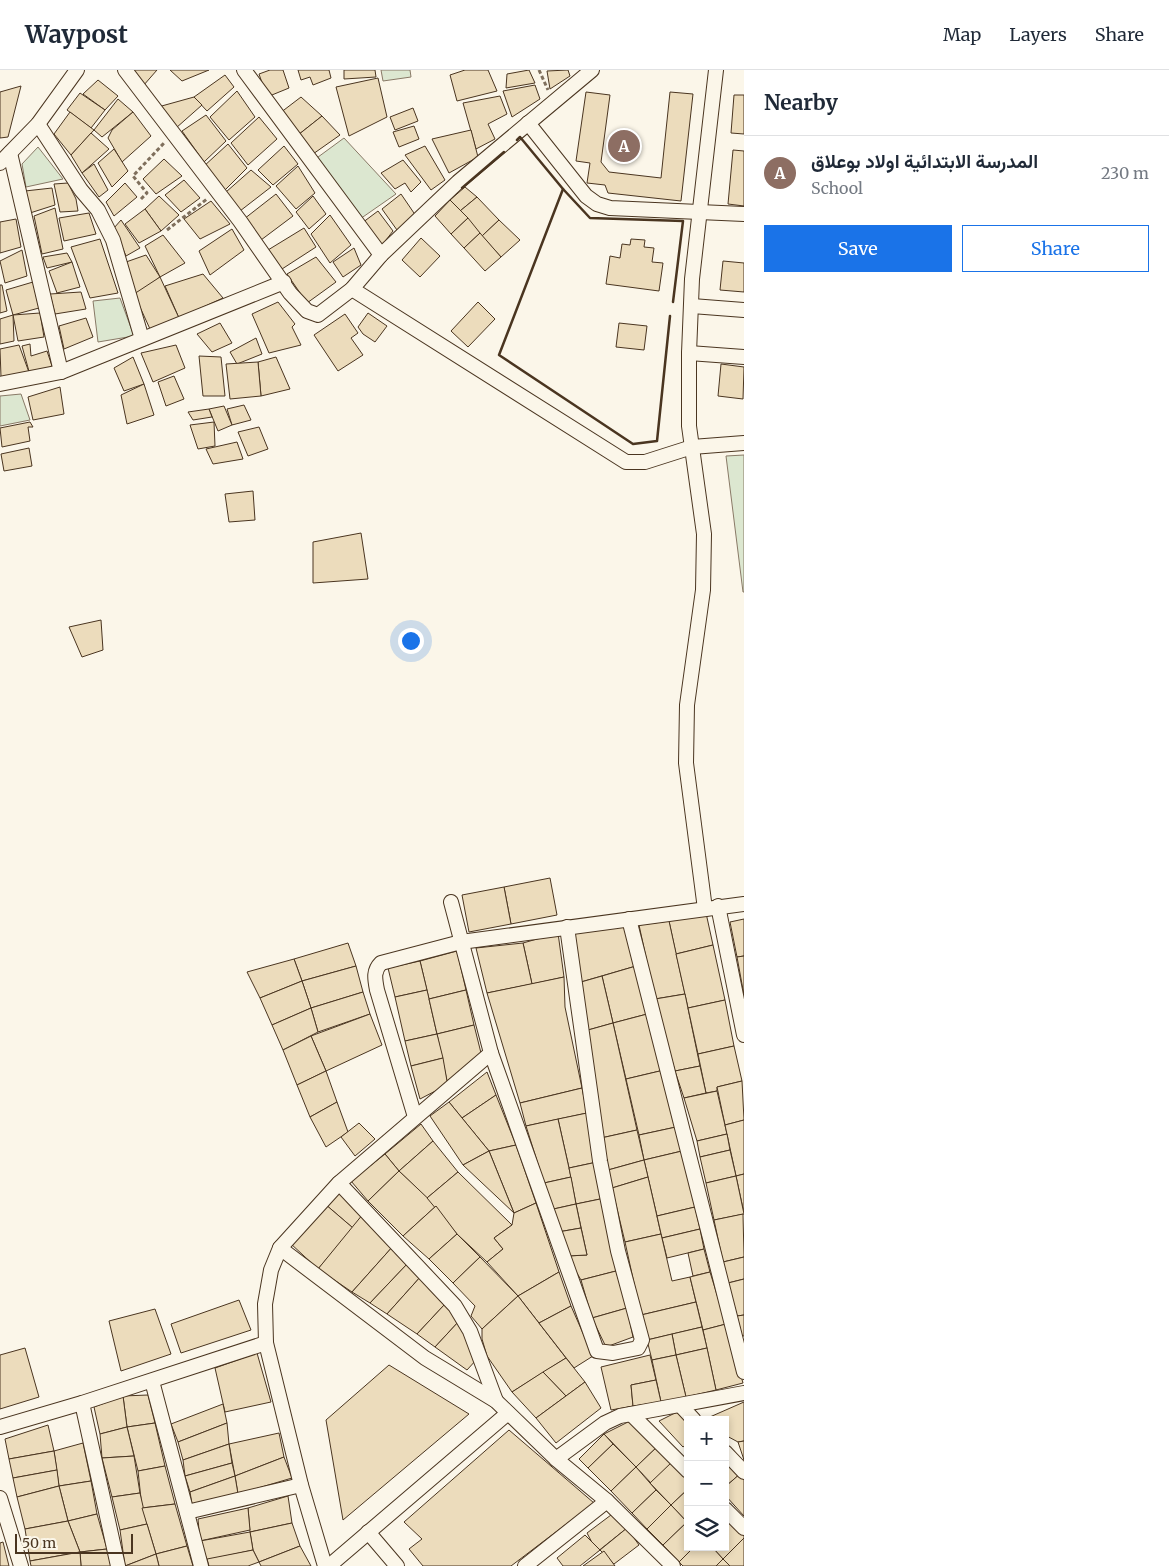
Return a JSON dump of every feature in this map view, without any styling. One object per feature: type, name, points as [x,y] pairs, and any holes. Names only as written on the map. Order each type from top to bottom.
[{"type":"street","points":[[0,164],[38,124],[77,70]]},
{"type":"street","points":[[125,70],[217,191],[290,292],[307,311],[318,315],[352,289],[381,255],[458,182],[592,70]]},
{"type":"street","points":[[244,70],[381,255]]},
{"type":"street","points":[[716,70],[692,279],[689,426],[704,534],[704,562],[703,590],[687,705],[686,763],[711,907],[744,1035]]},
{"type":"street","points":[[528,122],[586,196],[597,204],[610,208],[700,214],[744,214]]},
{"type":"street","points":[[38,124],[81,190],[98,210],[113,240],[142,338]]},
{"type":"street","points":[[10,153],[60,372]]},
{"type":"street","points":[[0,384],[60,372],[284,282]]},
{"type":"street","points":[[352,289],[626,462],[645,462],[692,447],[744,443]]},
{"type":"street","points":[[692,306],[744,310]]},
{"type":"street","points":[[690,354],[744,357]]},
{"type":"street","points":[[451,902],[491,1053],[598,1351],[612,1353],[638,1348],[642,1343],[641,1332],[618,1251],[600,1161],[566,927]]},
{"type":"street","points":[[415,1117],[377,990],[376,968],[389,960],[461,942],[744,904]]},
{"type":"street","points":[[629,919],[744,1372]]},
{"type":"street","points":[[491,1053],[338,1183],[280,1248],[270,1270],[267,1296],[266,1343],[301,1485],[327,1566],[508,1413]]},
{"type":"street","points":[[338,1183],[455,1306],[470,1331],[496,1401]]},
{"type":"street","points":[[280,1248],[425,1358],[496,1401],[556,1459],[607,1501],[668,1565]]},
{"type":"street","points":[[0,1427],[152,1381],[266,1343]]},
{"type":"street","points":[[152,1381],[201,1566]]},
{"type":"street","points":[[556,1459],[605,1422],[620,1416],[681,1406],[744,1392]]},
{"type":"street","points":[[82,1403],[118,1566]]},
{"type":"street","points":[[681,1406],[690,1416]]},
{"type":"street","points":[[631,1414],[684,1467]]},
{"type":"street","points":[[729,1456],[744,1472]]},
{"type":"street","points":[[187,1512],[301,1485]]},
{"type":"street","points":[[0,1498],[20,1566]]},
{"type":"street","points":[[525,1566],[607,1501]]},
{"type":"street","points":[[729,1513],[744,1528]]},
{"type":"street","points":[[368,1532],[398,1566]]},
{"type":"path","points":[[539,70],[553,102]]},
{"type":"path","points":[[141,199],[148,193],[133,176],[173,134]]},
{"type":"path","points":[[167,230],[217,191]]},
{"type":"green space","points":[[381,70],[410,70],[411,77],[383,81]]},
{"type":"green space","points":[[344,138],[396,194],[360,219],[314,160]]},
{"type":"green space","points":[[38,147],[63,179],[26,187],[22,164]]},
{"type":"green space","points":[[120,298],[134,336],[98,342],[93,301]]},
{"type":"green space","points":[[21,394],[30,420],[0,426],[0,396]]},
{"type":"green space","points":[[744,455],[744,592],[743,592],[726,456]]},
{"type":"building","points":[[131,70],[157,70],[143,86]]},
{"type":"building","points":[[170,70],[209,70],[182,81]]},
{"type":"building","points":[[270,70],[283,70],[289,88],[267,97],[259,74]]},
{"type":"building","points":[[298,70],[329,70],[331,78],[313,85],[310,77],[301,80]]},
{"type":"building","points":[[344,70],[375,70],[376,77],[344,79]]},
{"type":"building","points":[[465,70],[488,70],[497,91],[457,101],[450,75]]},
{"type":"building","points":[[529,70],[535,83],[506,88],[507,74]]},
{"type":"building","points":[[568,70],[570,76],[550,89],[547,71]]},
{"type":"building","points":[[225,75],[234,87],[207,111],[194,97]]},
{"type":"building","points":[[378,78],[387,117],[349,136],[336,87]]},
{"type":"building","points":[[98,80],[118,96],[105,110],[83,94]]},
{"type":"building","points":[[535,85],[540,99],[512,117],[503,91]]},
{"type":"building","points":[[21,86],[8,137],[0,138],[0,92]]},
{"type":"building","points":[[237,91],[255,117],[229,140],[210,117]]},
{"type":"building","points":[[586,92],[610,95],[601,162],[609,172],[661,178],[670,92],[693,94],[681,201],[608,193],[605,185],[587,183],[590,163],[576,161]]},
{"type":"building","points":[[80,93],[105,110],[91,128],[67,110]]},
{"type":"building","points":[[734,95],[744,95],[744,134],[731,133]]},
{"type":"building","points":[[500,96],[507,114],[488,124],[495,139],[476,149],[463,103]]},
{"type":"building","points":[[194,97],[202,105],[176,128],[158,107]]},
{"type":"building","points":[[301,97],[322,116],[298,135],[280,113]]},
{"type":"building","points":[[118,99],[133,112],[102,137],[94,130]]},
{"type":"building","points":[[413,108],[418,121],[395,130],[390,117]]},
{"type":"building","points":[[70,112],[94,130],[71,155],[54,134]]},
{"type":"building","points":[[133,112],[151,136],[122,162],[108,138],[112,130]]},
{"type":"building","points":[[206,115],[226,141],[204,162],[182,131]]},
{"type":"building","points":[[322,116],[340,135],[313,154],[298,135]]},
{"type":"building","points":[[259,117],[277,139],[248,165],[231,143]]},
{"type":"building","points":[[414,126],[419,139],[399,147],[393,132]]},
{"type":"building","points":[[471,130],[478,157],[449,173],[432,139]]},
{"type":"building","points":[[91,133],[109,149],[82,173],[71,155]]},
{"type":"building","points":[[228,144],[247,168],[224,191],[203,167]]},
{"type":"building","points":[[284,146],[298,164],[273,185],[258,170]]},
{"type":"building","points":[[425,146],[445,180],[431,190],[405,155]]},
{"type":"building","points":[[114,149],[128,171],[112,187],[98,163]]},
{"type":"building","points":[[733,150],[744,151],[744,206],[728,204]]},
{"type":"building","points":[[164,159],[182,176],[156,194],[143,179]]},
{"type":"building","points":[[403,160],[421,182],[411,192],[405,183],[395,189],[381,173]]},
{"type":"building","points":[[94,164],[108,190],[99,197],[82,173]]},
{"type":"building","points":[[298,166],[315,193],[296,209],[276,186]]},
{"type":"building","points":[[251,170],[271,187],[240,211],[226,192]]},
{"type":"building","points":[[184,180],[200,198],[181,212],[165,195]]},
{"type":"building","points":[[68,183],[76,199],[78,211],[60,212],[54,184]]},
{"type":"building","points":[[125,183],[137,197],[114,216],[106,202]]},
{"type":"building","points":[[465,187],[477,197],[460,211],[450,200]]},
{"type":"building","points":[[52,188],[55,205],[30,213],[25,191]]},
{"type":"building","points":[[276,194],[293,216],[261,240],[244,219]]},
{"type":"building","points":[[401,194],[416,216],[397,230],[382,209]]},
{"type":"building","points":[[159,196],[179,215],[161,231],[145,209]]},
{"type":"building","points":[[313,196],[326,214],[309,229],[296,212]]},
{"type":"building","points":[[477,197],[499,220],[482,236],[460,211]]},
{"type":"building","points":[[450,200],[468,218],[451,234],[435,216]]},
{"type":"building","points":[[211,201],[230,224],[200,239],[184,219]]},
{"type":"building","points":[[55,208],[63,249],[42,254],[34,216]]},
{"type":"building","points":[[145,209],[161,231],[139,243],[125,224]]},
{"type":"building","points":[[378,211],[393,231],[379,249],[362,223]]},
{"type":"building","points":[[89,213],[96,234],[64,241],[59,218]]},
{"type":"building","points":[[330,215],[351,245],[330,263],[311,234]]},
{"type":"building","points":[[468,218],[480,233],[464,248],[451,234]]},
{"type":"building","points":[[16,219],[21,247],[0,253],[0,222]]},
{"type":"building","points":[[121,220],[140,248],[126,256],[114,228]]},
{"type":"building","points":[[499,220],[520,240],[501,257],[482,236]]},
{"type":"building","points":[[304,228],[316,247],[282,269],[268,250]]},
{"type":"building","points":[[232,229],[244,250],[210,275],[199,251]]},
{"type":"building","points":[[480,233],[501,257],[485,271],[464,248]]},
{"type":"building","points":[[163,235],[185,263],[160,277],[145,246]]},
{"type":"building","points":[[421,238],[440,256],[420,277],[402,260]]},
{"type":"building","points":[[100,239],[118,293],[90,298],[71,247]]},
{"type":"building","points":[[631,239],[645,240],[644,247],[654,248],[652,262],[663,263],[659,291],[606,284],[610,256],[620,258],[622,244],[630,245]]},
{"type":"building","points":[[354,248],[361,265],[343,277],[333,262]]},
{"type":"building","points":[[22,250],[27,276],[5,283],[0,261]]},
{"type":"building","points":[[67,253],[72,262],[47,268],[43,257]]},
{"type":"building","points":[[146,255],[160,277],[135,297],[126,262]]},
{"type":"building","points":[[316,257],[336,282],[307,303],[287,274]]},
{"type":"building","points":[[723,261],[744,263],[744,292],[720,290]]},
{"type":"building","points":[[72,262],[80,287],[57,293],[49,271]]},
{"type":"building","points":[[203,274],[223,298],[179,318],[165,286]]},
{"type":"building","points":[[160,277],[179,318],[150,329],[134,294]]},
{"type":"building","points":[[33,282],[39,308],[13,315],[6,290]]},
{"type":"building","points":[[0,285],[2,285],[7,311],[0,313]]},
{"type":"building","points":[[81,292],[86,309],[55,314],[50,294]]},
{"type":"building","points":[[278,302],[295,324],[292,327],[301,345],[269,353],[252,314]]},
{"type":"building","points":[[478,302],[495,319],[468,347],[451,331]]},
{"type":"building","points":[[40,313],[44,337],[18,341],[13,315]]},
{"type":"building","points":[[368,313],[387,326],[375,342],[363,334],[358,327]]},
{"type":"building","points":[[345,314],[358,333],[351,338],[363,355],[338,371],[314,335]]},
{"type":"building","points":[[13,315],[14,341],[0,344],[0,319]]},
{"type":"building","points":[[86,318],[93,337],[64,349],[59,326]]},
{"type":"building","points":[[220,323],[232,343],[212,352],[197,334]]},
{"type":"building","points":[[619,323],[647,326],[644,350],[616,347]]},
{"type":"building","points":[[256,338],[262,354],[237,364],[230,352]]},
{"type":"building","points":[[30,344],[31,356],[47,351],[53,369],[30,375],[22,346]]},
{"type":"building","points":[[19,345],[30,375],[1,377],[0,349]]},
{"type":"building","points":[[176,345],[185,368],[153,382],[141,353]]},
{"type":"building","points":[[199,356],[221,357],[225,396],[203,396]]},
{"type":"building","points":[[133,357],[144,384],[124,391],[114,368]]},
{"type":"building","points":[[276,357],[290,389],[261,396],[258,362]]},
{"type":"building","points":[[258,362],[261,396],[230,399],[226,364]]},
{"type":"building","points":[[721,364],[744,367],[743,399],[718,396]]},
{"type":"building","points":[[174,376],[184,399],[166,406],[158,382]]},
{"type":"building","points":[[144,384],[154,415],[127,424],[121,395]]},
{"type":"building","points":[[60,387],[64,414],[33,420],[28,397]]},
{"type":"building","points":[[244,405],[251,420],[232,425],[227,409]]},
{"type":"building","points":[[224,406],[232,425],[218,431],[209,409]]},
{"type":"building","points":[[209,409],[212,417],[193,420],[188,412]]},
{"type":"building","points":[[30,422],[33,427],[28,427],[30,441],[2,447],[0,428]]},
{"type":"building","points":[[214,422],[215,446],[198,449],[190,425]]},
{"type":"building","points":[[259,427],[268,449],[248,456],[238,432]]},
{"type":"building","points":[[237,442],[243,459],[213,464],[206,449]]},
{"type":"building","points":[[29,448],[32,466],[4,471],[1,454]]},
{"type":"building","points":[[253,491],[255,520],[229,522],[225,494]]},
{"type":"building","points":[[361,533],[368,579],[313,583],[313,542]]},
{"type":"building","points":[[101,620],[103,650],[82,657],[69,627]]},
{"type":"building","points":[[550,878],[557,915],[511,924],[504,887]]},
{"type":"building","points":[[504,887],[511,924],[469,932],[462,895]]},
{"type":"building","points":[[706,913],[713,945],[676,954],[669,921]]},
{"type":"building","points":[[744,919],[744,956],[737,957],[730,922]]},
{"type":"building","points":[[669,921],[685,994],[655,999],[639,925]]},
{"type":"building","points":[[627,925],[636,966],[581,982],[572,929]]},
{"type":"building","points":[[558,933],[564,977],[532,984],[523,943]]},
{"type":"building","points":[[348,943],[356,966],[302,981],[294,959]]},
{"type":"building","points":[[523,943],[532,984],[487,993],[476,948]]},
{"type":"building","points":[[713,945],[725,1000],[688,1008],[676,954]]},
{"type":"building","points":[[457,951],[466,990],[429,999],[420,961]]},
{"type":"building","points":[[744,956],[744,995],[737,957]]},
{"type":"building","points":[[294,959],[302,981],[260,998],[247,972]]},
{"type":"building","points":[[420,961],[427,990],[395,997],[388,968]]},
{"type":"building","points":[[356,966],[363,992],[311,1008],[302,981]]},
{"type":"building","points":[[636,966],[651,1013],[613,1023],[602,976]]},
{"type":"building","points":[[602,976],[613,1023],[588,1030],[581,982]]},
{"type":"building","points":[[564,977],[565,1007],[582,1088],[520,1103],[487,993]]},
{"type":"building","points":[[302,981],[311,1008],[272,1025],[260,998]]},
{"type":"building","points":[[427,990],[437,1034],[405,1041],[395,997]]},
{"type":"building","points":[[466,990],[474,1025],[437,1034],[429,999]]},
{"type":"building","points":[[363,992],[370,1014],[318,1032],[311,1008]]},
{"type":"building","points":[[685,994],[700,1066],[675,1071],[655,999]]},
{"type":"building","points":[[725,1000],[734,1046],[698,1054],[688,1008]]},
{"type":"building","points":[[311,1008],[318,1032],[283,1050],[272,1025]]},
{"type":"building","points":[[651,1013],[664,1070],[626,1079],[613,1023]]},
{"type":"building","points":[[370,1014],[382,1045],[326,1071],[311,1036]]},
{"type":"building","points":[[613,1023],[637,1130],[601,1138],[588,1030]]},
{"type":"building","points":[[474,1025],[482,1057],[447,1081],[437,1034]]},
{"type":"building","points":[[437,1034],[443,1058],[411,1066],[405,1041]]},
{"type":"building","points":[[311,1036],[326,1071],[297,1085],[283,1050]]},
{"type":"building","points":[[734,1046],[742,1081],[717,1087],[717,1091],[706,1093],[698,1054]]},
{"type":"building","points":[[443,1058],[447,1081],[443,1087],[420,1099],[411,1066]]},
{"type":"building","points":[[700,1066],[706,1093],[684,1098],[675,1071]]},
{"type":"building","points":[[664,1070],[676,1127],[639,1135],[626,1079]]},
{"type":"building","points":[[326,1071],[337,1102],[310,1117],[297,1085]]},
{"type":"building","points":[[487,1072],[496,1095],[462,1118],[449,1102]]},
{"type":"building","points":[[742,1081],[744,1120],[725,1125],[717,1087]]},
{"type":"building","points":[[582,1088],[587,1113],[526,1126],[520,1103]]},
{"type":"building","points":[[717,1091],[727,1134],[697,1141],[684,1098]]},
{"type":"building","points":[[496,1095],[516,1145],[489,1151],[462,1118]]},
{"type":"building","points":[[337,1102],[348,1132],[326,1147],[310,1117]]},
{"type":"building","points":[[449,1102],[489,1151],[463,1165],[430,1116]]},
{"type":"building","points":[[587,1113],[597,1162],[569,1168],[558,1119]]},
{"type":"building","points":[[558,1119],[571,1177],[544,1183],[526,1126]]},
{"type":"building","points":[[744,1120],[744,1174],[736,1176],[725,1125]]},
{"type":"building","points":[[359,1123],[375,1139],[355,1156],[341,1137]]},
{"type":"building","points":[[421,1124],[433,1141],[399,1171],[385,1154]]},
{"type":"building","points":[[676,1127],[682,1151],[644,1160],[639,1135]]},
{"type":"building","points":[[637,1130],[644,1160],[608,1170],[601,1138]]},
{"type":"building","points":[[727,1134],[730,1150],[700,1157],[697,1141]]},
{"type":"building","points":[[433,1141],[458,1172],[427,1198],[399,1171]]},
{"type":"building","points":[[516,1145],[536,1203],[514,1213],[489,1151]]},
{"type":"building","points":[[730,1150],[736,1176],[706,1183],[700,1157]]},
{"type":"building","points":[[489,1151],[514,1213],[463,1165]]},
{"type":"building","points":[[682,1151],[695,1207],[657,1216],[644,1160]]},
{"type":"building","points":[[385,1154],[399,1171],[368,1201],[351,1181]]},
{"type":"building","points":[[644,1160],[648,1177],[612,1188],[608,1170]]},
{"type":"building","points":[[597,1162],[605,1198],[576,1204],[569,1168]]},
{"type":"building","points":[[399,1171],[436,1206],[403,1236],[368,1201]]},
{"type":"building","points":[[458,1172],[512,1225],[494,1238],[503,1249],[487,1262],[457,1234],[427,1198]]},
{"type":"building","points":[[744,1174],[744,1213],[736,1176]]},
{"type":"building","points":[[736,1176],[744,1214],[714,1220],[706,1183]]},
{"type":"building","points":[[571,1177],[576,1204],[549,1210],[544,1183]]},
{"type":"building","points":[[648,1177],[661,1234],[625,1242],[612,1188]]},
{"type":"building","points":[[340,1190],[363,1214],[353,1228],[325,1204]]},
{"type":"building","points":[[605,1198],[616,1271],[581,1280],[567,1256],[587,1255],[576,1204]]},
{"type":"building","points":[[536,1203],[559,1272],[518,1296],[487,1262],[503,1249],[494,1238],[512,1225],[514,1213]]},
{"type":"building","points":[[325,1204],[353,1228],[318,1269],[290,1243]]},
{"type":"building","points":[[576,1204],[581,1228],[558,1232],[549,1210]]},
{"type":"building","points":[[436,1206],[457,1234],[429,1259],[403,1236]]},
{"type":"building","points":[[695,1207],[700,1229],[662,1238],[657,1216]]},
{"type":"building","points":[[363,1214],[394,1245],[352,1292],[318,1269]]},
{"type":"building","points":[[743,1214],[744,1257],[723,1262],[714,1220]]},
{"type":"building","points":[[581,1228],[587,1255],[567,1256],[558,1232]]},
{"type":"building","points":[[700,1229],[704,1249],[667,1258],[662,1238]]},
{"type":"building","points":[[457,1234],[480,1257],[453,1283],[429,1259]]},
{"type":"building","points":[[661,1234],[672,1281],[690,1277],[696,1302],[641,1315],[625,1242]]},
{"type":"building","points":[[394,1245],[409,1262],[370,1303],[352,1292]]},
{"type":"building","points":[[704,1249],[710,1272],[693,1276],[688,1253]]},
{"type":"building","points":[[480,1257],[518,1296],[482,1329],[471,1316],[475,1306],[453,1283]]},
{"type":"building","points":[[744,1257],[744,1279],[728,1283],[723,1262]]},
{"type":"building","points":[[409,1262],[422,1275],[387,1314],[370,1303]]},
{"type":"building","points":[[616,1271],[627,1308],[592,1318],[581,1280]]},
{"type":"building","points":[[559,1272],[571,1306],[539,1323],[518,1296]]},
{"type":"building","points":[[710,1272],[726,1324],[703,1330],[690,1277]]},
{"type":"building","points":[[422,1275],[445,1304],[417,1334],[387,1314]]},
{"type":"building","points":[[744,1279],[744,1315],[737,1316],[728,1283]]},
{"type":"building","points":[[518,1296],[566,1358],[512,1392],[487,1356],[482,1339],[482,1329]]},
{"type":"building","points":[[239,1300],[251,1330],[181,1353],[171,1324]]},
{"type":"building","points":[[696,1302],[702,1327],[647,1340],[641,1315]]},
{"type":"building","points":[[445,1304],[460,1320],[435,1347],[417,1334]]},
{"type":"building","points":[[571,1306],[593,1356],[574,1368],[539,1323]]},
{"type":"building","points":[[627,1308],[633,1337],[606,1347],[592,1318]]},
{"type":"building","points":[[155,1309],[171,1354],[121,1371],[109,1321]]},
{"type":"building","points":[[744,1315],[744,1336],[742,1336],[737,1316]]},
{"type":"building","points":[[460,1320],[477,1359],[467,1370],[435,1347]]},
{"type":"building","points":[[726,1324],[743,1383],[716,1390],[703,1330]]},
{"type":"building","points":[[702,1327],[707,1348],[676,1355],[672,1334]]},
{"type":"building","points":[[672,1334],[676,1355],[652,1360],[647,1340]]},
{"type":"building","points":[[25,1348],[39,1397],[0,1409],[0,1355]]},
{"type":"building","points":[[707,1348],[716,1390],[686,1397],[676,1355]]},
{"type":"building","points":[[257,1353],[271,1402],[225,1412],[215,1368]]},
{"type":"building","points":[[650,1355],[656,1380],[631,1385],[633,1406],[611,1410],[601,1367]]},
{"type":"building","points":[[676,1355],[686,1397],[661,1402],[652,1360]]},
{"type":"building","points":[[566,1358],[585,1382],[566,1396],[543,1372]]},
{"type":"building","points":[[389,1365],[469,1414],[343,1520],[326,1420]]},
{"type":"building","points":[[543,1372],[566,1396],[536,1418],[512,1392]]},
{"type":"building","points":[[656,1380],[661,1402],[633,1406],[631,1385]]},
{"type":"building","points":[[585,1382],[601,1408],[556,1443],[536,1418]]},
{"type":"building","points":[[148,1395],[155,1423],[127,1427],[123,1396]]},
{"type":"building","points":[[123,1396],[127,1427],[100,1434],[94,1407]]},
{"type":"building","points":[[744,1402],[744,1441],[738,1442],[729,1437],[729,1416],[712,1416]]},
{"type":"building","points":[[223,1404],[227,1423],[178,1442],[171,1424]]},
{"type":"building","points":[[677,1412],[684,1418],[684,1446],[683,1447],[659,1421]]},
{"type":"building","points":[[630,1421],[658,1446],[636,1467],[604,1434]]},
{"type":"building","points":[[155,1423],[165,1466],[138,1471],[127,1427]]},
{"type":"building","points":[[227,1423],[229,1444],[183,1460],[178,1442]]},
{"type":"building","points":[[48,1425],[54,1451],[9,1459],[5,1439]]},
{"type":"building","points":[[127,1427],[134,1456],[102,1458],[100,1434]]},
{"type":"building","points":[[509,1430],[594,1503],[511,1566],[423,1566],[409,1549],[422,1539],[404,1522]]},
{"type":"building","points":[[279,1433],[284,1457],[235,1476],[229,1444]]},
{"type":"building","points":[[604,1434],[613,1444],[588,1468],[579,1459]]},
{"type":"building","points":[[744,1441],[744,1460],[738,1442]]},
{"type":"building","points":[[83,1443],[91,1481],[59,1486],[54,1451]]},
{"type":"building","points":[[229,1444],[232,1463],[185,1476],[183,1460]]},
{"type":"building","points":[[613,1444],[636,1467],[611,1491],[588,1468]]},
{"type":"building","points":[[658,1446],[673,1461],[651,1483],[636,1467]]},
{"type":"building","points":[[54,1451],[57,1470],[13,1478],[9,1459]]},
{"type":"building","points":[[134,1456],[140,1493],[112,1497],[102,1458]]},
{"type":"building","points":[[284,1457],[292,1478],[238,1494],[235,1476]]},
{"type":"building","points":[[729,1460],[741,1473],[729,1484]]},
{"type":"building","points":[[673,1461],[684,1472],[684,1493],[671,1505],[650,1483]]},
{"type":"building","points":[[232,1463],[235,1476],[190,1492],[185,1476]]},
{"type":"building","points":[[165,1466],[175,1504],[142,1508],[138,1471]]},
{"type":"building","points":[[636,1467],[656,1490],[632,1513],[611,1491]]},
{"type":"building","points":[[57,1470],[59,1486],[17,1497],[13,1478]]},
{"type":"building","points":[[741,1473],[744,1477],[744,1516],[729,1499],[729,1484]]},
{"type":"building","points":[[235,1476],[238,1494],[192,1504],[190,1492]]},
{"type":"building","points":[[91,1481],[97,1514],[68,1521],[59,1486]]},
{"type":"building","points":[[59,1486],[68,1521],[25,1529],[17,1497]]},
{"type":"building","points":[[656,1490],[671,1505],[647,1529],[632,1513]]},
{"type":"building","points":[[140,1493],[147,1524],[120,1530],[112,1497]]},
{"type":"building","points":[[684,1493],[684,1519],[671,1505]]},
{"type":"building","points":[[288,1496],[292,1523],[250,1532],[248,1508]]},
{"type":"building","points":[[175,1504],[187,1546],[156,1554],[142,1508]]},
{"type":"building","points":[[671,1505],[684,1519],[684,1525],[663,1545],[647,1529]]},
{"type":"building","points":[[248,1508],[250,1530],[200,1541],[198,1519]]},
{"type":"building","points":[[615,1512],[627,1528],[597,1552],[587,1533]]},
{"type":"building","points":[[97,1514],[107,1549],[80,1552],[68,1521]]},
{"type":"building","points":[[68,1521],[80,1552],[30,1561],[25,1529]]},
{"type":"building","points":[[729,1521],[744,1534],[744,1538],[723,1559],[716,1551],[729,1551]]},
{"type":"building","points":[[292,1523],[300,1546],[259,1562],[253,1550],[250,1532]]},
{"type":"building","points":[[147,1524],[156,1554],[125,1566],[120,1530]]},
{"type":"building","points":[[684,1525],[684,1551],[690,1551],[679,1562],[663,1545]]},
{"type":"building","points":[[627,1528],[639,1545],[614,1564],[600,1550]]},
{"type":"building","points":[[250,1532],[253,1550],[207,1560],[200,1541]]},
{"type":"building","points":[[585,1535],[600,1550],[580,1566],[563,1566],[557,1558]]},
{"type":"building","points":[[744,1538],[744,1566],[730,1566],[723,1559]]},
{"type":"building","points":[[3,1542],[9,1566],[0,1566],[0,1543]]},
{"type":"building","points":[[187,1546],[193,1566],[159,1566],[156,1554]]},
{"type":"building","points":[[300,1546],[311,1566],[261,1566],[259,1562]]},
{"type":"building","points":[[107,1549],[111,1566],[81,1566],[80,1552]]},
{"type":"building","points":[[253,1550],[259,1562],[248,1566],[209,1566],[207,1559]]},
{"type":"building","points":[[604,1551],[615,1566],[583,1566]]},
{"type":"building","points":[[690,1551],[716,1551],[723,1559],[716,1566],[683,1566],[679,1562]]},
{"type":"building","points":[[80,1552],[81,1566],[31,1566],[30,1561]]},
{"type":"building","points":[[156,1554],[159,1566],[125,1566]]},
{"type":"building","points":[[723,1559],[730,1566],[716,1566]]},
{"type":"wall","points":[[517,140],[520,137],[563,189],[499,355],[633,444],[657,441],[670,316]]},
{"type":"wall","points":[[462,188],[504,152]]},
{"type":"wall","points":[[563,189],[590,218],[683,221],[673,302]]},
{"type":"place","name":"المدرسة الابتدائية اولاد بوعلاق","points":[[624,146]]}]
